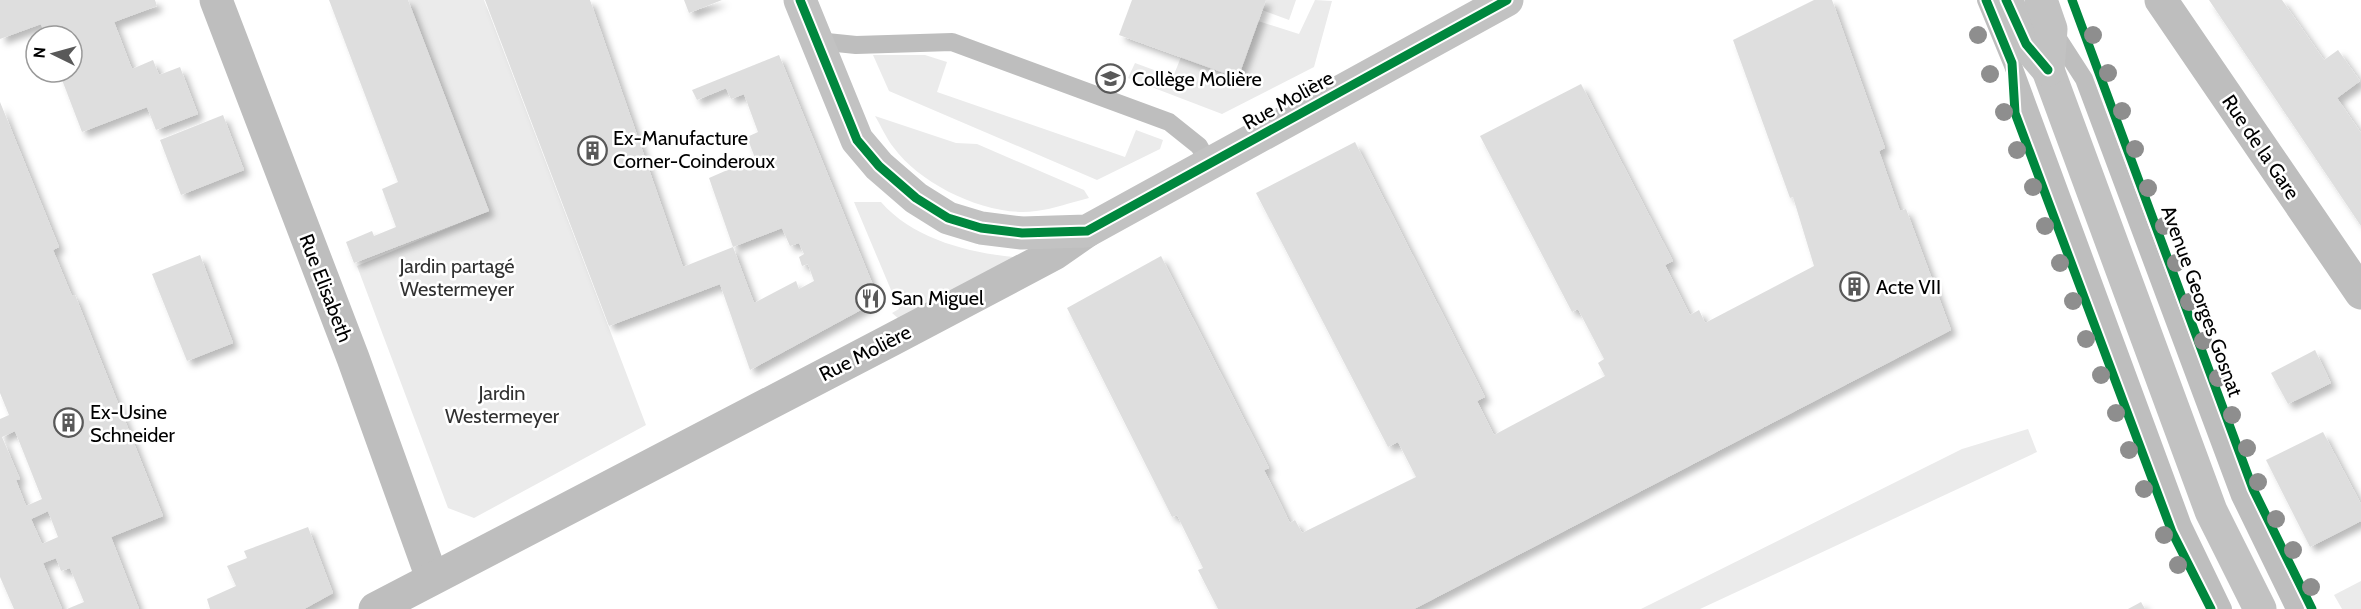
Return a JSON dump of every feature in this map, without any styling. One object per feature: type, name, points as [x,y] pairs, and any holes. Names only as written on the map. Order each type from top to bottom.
[{"type":"main road","points":[[800,0],[857,140],[879,166],[916,198],[948,218],[981,228],[1022,233],[1087,231]]},
{"type":"main road","name":"Rue Molière","points":[[1087,231],[1507,0]]},
{"type":"main road","name":"Avenue Georges Gosnat","points":[[2006,0],[2026,44],[2048,70]]},
{"type":"main road","name":"Avenue Georges Gosnat","points":[[2046,15],[2048,70],[2197,518],[2260,609]]},
{"type":"street","name":"Rue Elisabeth","points":[[216,0],[348,347],[432,578]]},
{"type":"street","name":"Rue de la Gare","points":[[2161,0],[2361,293]]},
{"type":"street","name":"Rue Molière","points":[[375,609],[911,330],[1054,254],[1087,231]]},
{"type":"lane","name":"Avenue Georges Gosnat","points":[[1986,0],[2197,518],[2223,609]]},
{"type":"lane","name":"Avenue Georges Gosnat","points":[[2046,15],[2084,79],[2240,496],[2295,609]]},
{"type":"lane","points":[[817,41],[856,45],[952,42],[1169,122],[1199,146],[1209,164]]},
{"type":"green space","name":"Jardin Westermeyer","points":[[408,0],[484,0],[646,425],[474,518],[448,508],[357,266],[489,211]]},
{"type":"green space","points":[[1266,0],[1296,0],[1289,20],[1262,10]]},
{"type":"green space","points":[[1315,0],[1332,1],[1314,67],[1222,114],[1128,78],[1135,63],[1173,77],[1181,57],[1258,21],[1299,34]]},
{"type":"green space","points":[[873,55],[925,55],[947,62],[937,92],[1125,157],[1136,130],[1163,140],[1160,149],[1097,180],[889,91]]},
{"type":"green space","points":[[875,116],[956,143],[977,144],[1084,190],[1089,198],[1036,211],[1018,212],[978,204],[957,196],[938,186],[906,162],[891,144]]},
{"type":"green space","points":[[854,202],[881,202],[911,227],[946,243],[985,253],[1023,258],[899,319],[892,313],[899,309]]},
{"type":"green space","points":[[2028,429],[2037,452],[1700,609],[1641,609],[1962,449]]},
{"type":"green space","points":[[2361,581],[2361,609],[2342,609],[2334,595]]},
{"type":"building","points":[[0,0],[155,0],[157,6],[114,22],[132,69],[153,60],[159,75],[180,67],[198,114],[156,130],[147,107],[82,132],[64,84],[84,84],[84,24],[24,24],[24,30],[0,39]]},
{"type":"building","points":[[329,0],[408,0],[489,211],[354,263],[346,242],[372,231],[374,236],[396,227],[382,189],[398,182]]},
{"type":"building","points":[[485,0],[590,0],[683,267],[733,247],[709,178],[755,158],[747,137],[758,132],[744,94],[731,99],[726,88],[697,100],[692,90],[779,55],[875,290],[870,305],[750,370],[720,284],[609,326]],"holes":[[[782,228],[790,246],[799,243],[804,254],[799,257],[802,266],[808,264],[814,281],[799,289],[796,281],[754,303],[733,247]]]},
{"type":"building","points":[[684,0],[722,0],[689,13]]},
{"type":"building","points":[[1132,0],[1266,0],[1238,78],[1119,35]]},
{"type":"building","name":"Acte VII","points":[[1814,0],[1832,0],[1885,148],[1879,151],[1900,211],[1906,209],[1951,330],[1414,609],[1218,609],[1198,570],[1203,568],[1177,515],[1172,517],[1067,308],[1161,256],[1269,468],[1264,470],[1290,523],[1295,520],[1302,533],[1416,477],[1398,442],[1388,447],[1256,193],[1355,142],[1485,397],[1477,401],[1494,435],[1605,376],[1598,363],[1604,359],[1578,309],[1572,312],[1480,136],[1581,84],[1673,261],[1665,265],[1690,315],[1699,310],[1705,323],[1814,266],[1793,197],[1790,198],[1733,40]]},
{"type":"building","points":[[2209,0],[2282,0],[2324,60],[2338,50],[2360,81],[2337,98],[2361,133],[2361,226]]},
{"type":"building","points":[[0,102],[59,247],[53,250],[72,296],[75,295],[163,516],[111,537],[139,609],[67,609],[84,602],[70,568],[61,571],[56,558],[43,563],[62,609],[14,609],[0,577],[0,419],[9,415],[0,393]],"holes":[[[15,431],[42,499],[26,506],[16,480],[20,479],[2,437]],[[48,511],[58,537],[42,544],[31,519]]]},
{"type":"building","points":[[223,115],[244,170],[181,195],[160,140]]},
{"type":"building","points":[[200,255],[233,343],[187,361],[152,274]]},
{"type":"building","points":[[2315,350],[2331,383],[2288,404],[2271,373]]},
{"type":"building","points":[[2323,432],[2361,504],[2361,521],[2310,547],[2266,460]]},
{"type":"building","points":[[308,527],[333,593],[304,609],[210,609],[207,599],[236,586],[227,566],[247,558],[244,551]]},
{"type":"building","points":[[2141,602],[2145,609],[2128,609]]},
{"type":"cycle path","points":[[800,0],[857,140],[879,166],[916,198],[948,218],[981,228],[1022,233],[1087,231],[1507,0]]},
{"type":"cycle path","points":[[1986,0],[2012,63],[2015,113],[2172,532],[2211,609]]},
{"type":"cycle path","points":[[2006,0],[2026,44],[2048,70]]},
{"type":"cycle path","points":[[2072,0],[2253,489],[2312,609]]},
{"type":"place","name":"Collège Molière","points":[[1111,79]]},
{"type":"place","name":"Ex-Manufacture Corner-Coinderoux","points":[[592,150]]},
{"type":"place","name":"Acte VII","points":[[1855,287]]},
{"type":"place","name":"San Miguel","points":[[870,298]]},
{"type":"place","name":"Ex-Usine Schneider","points":[[69,423]]},
{"type":"park label","name":"Jardin partagé Westermeyer","points":[[457,278]]}]
